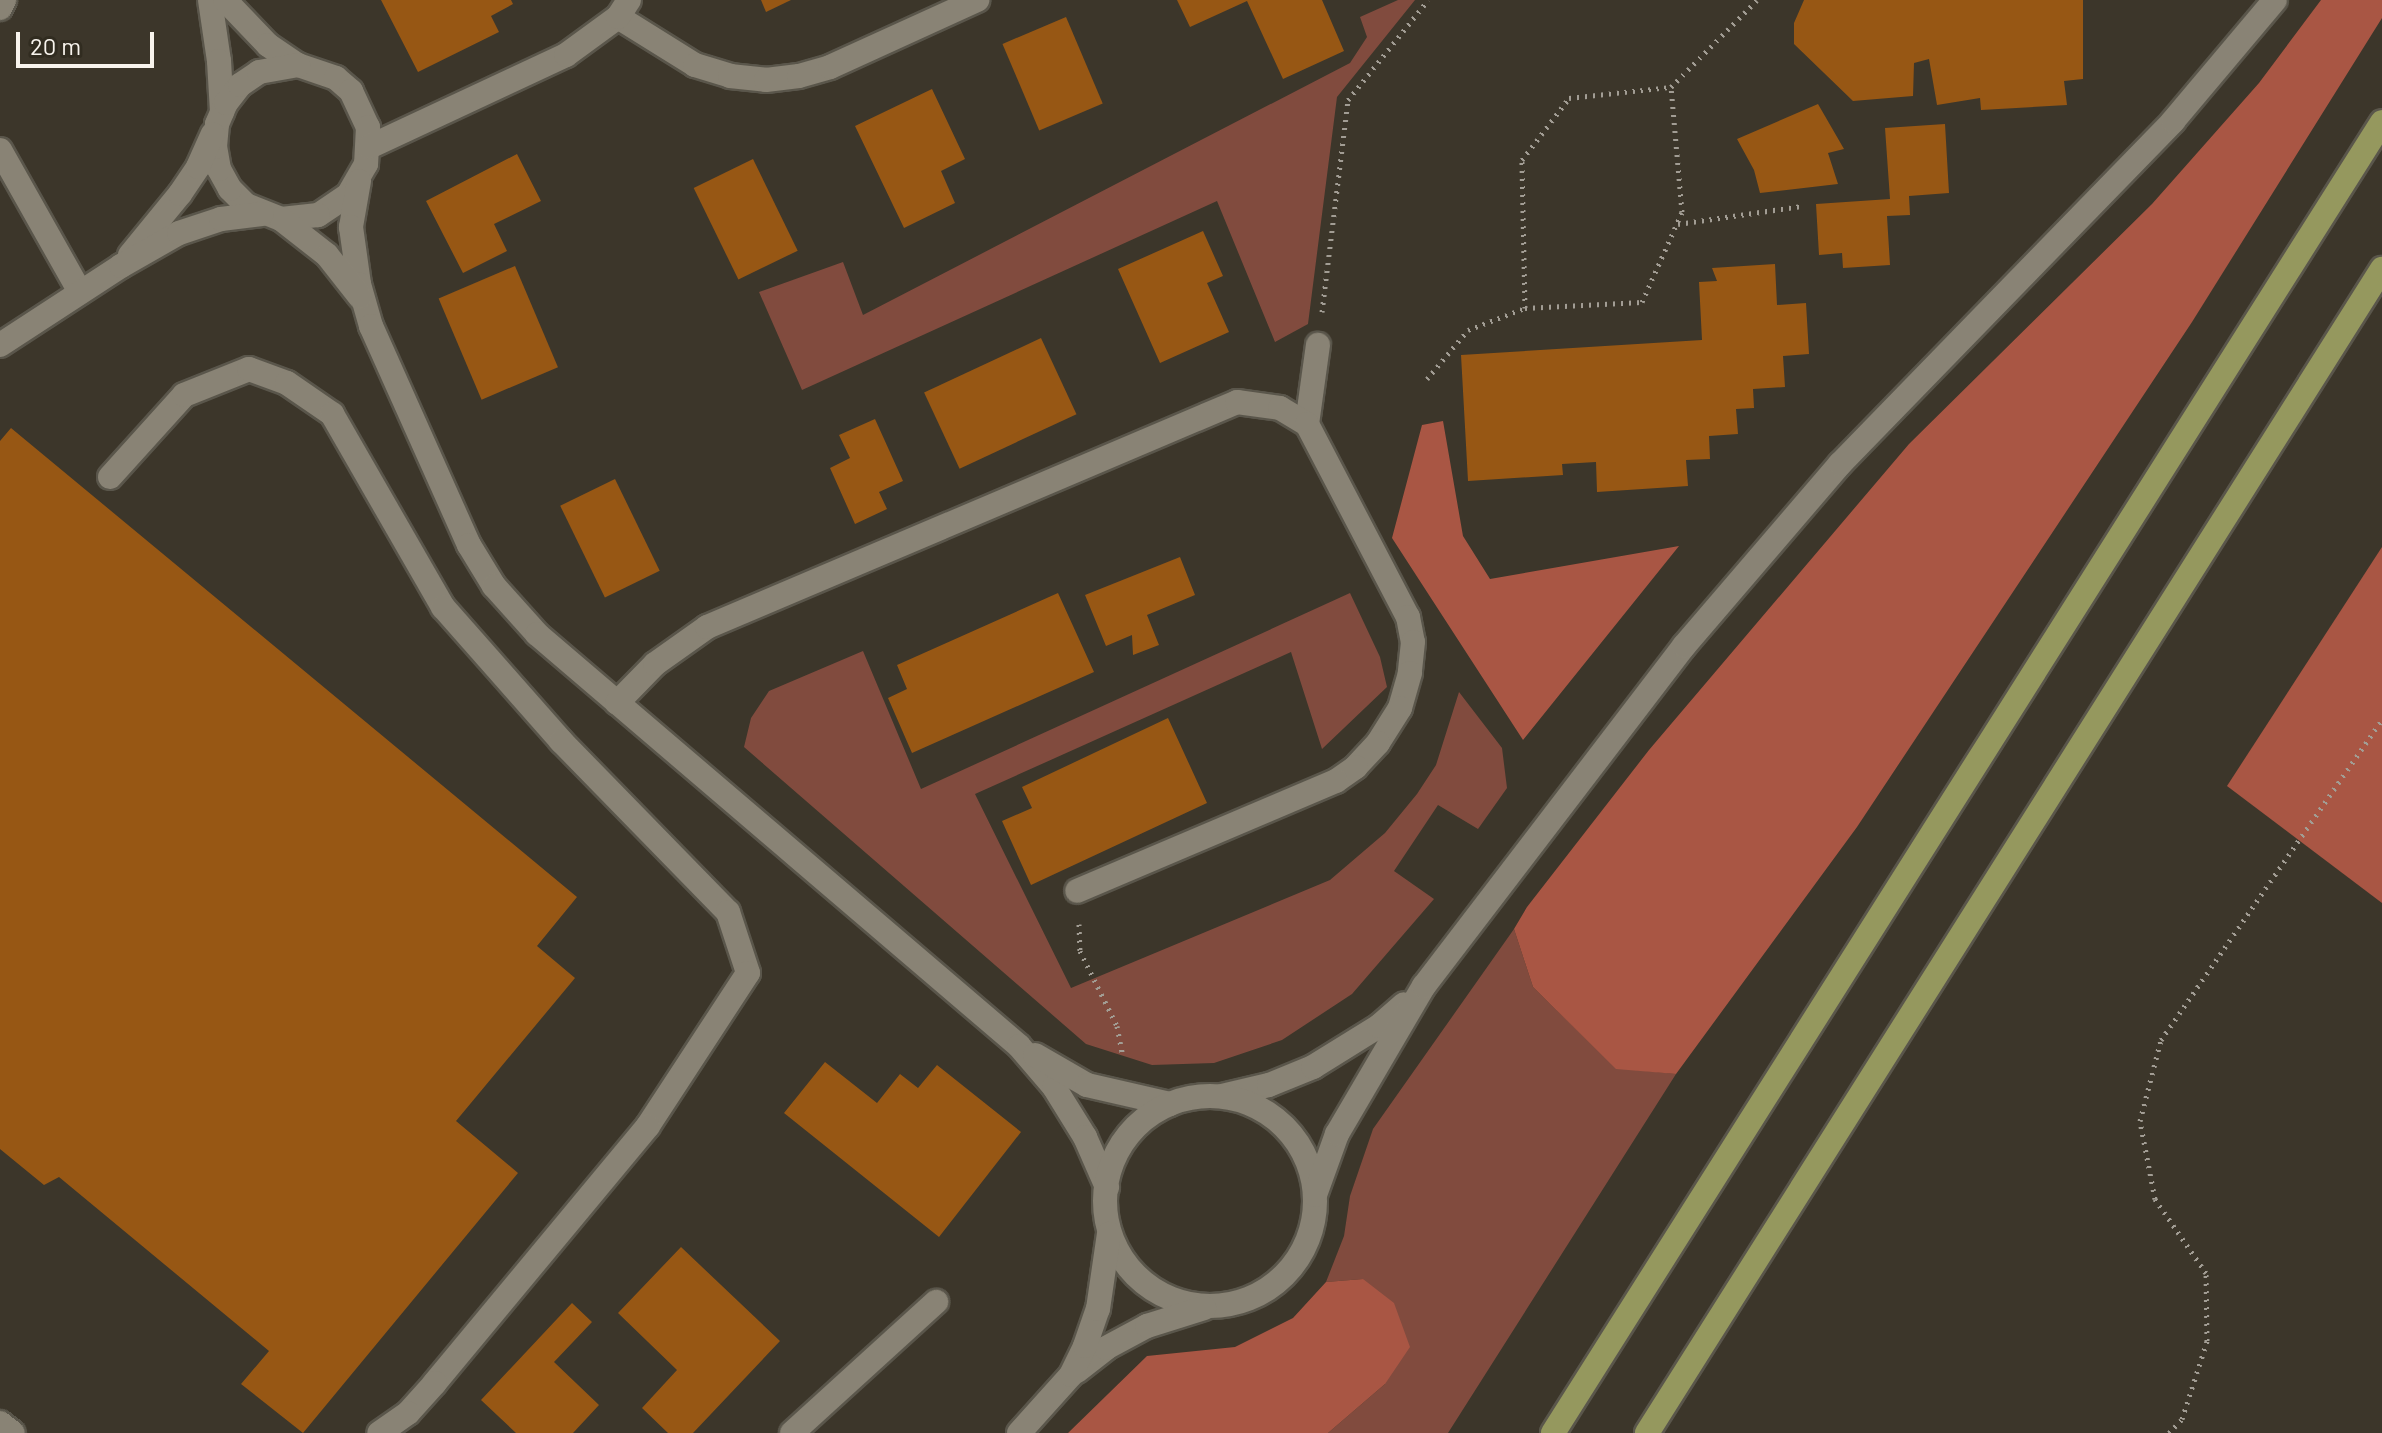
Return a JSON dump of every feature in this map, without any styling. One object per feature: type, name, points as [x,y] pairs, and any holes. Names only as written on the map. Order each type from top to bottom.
[{"type":"main road","points":[[1553,1433],[2382,122]]},
{"type":"main road","points":[[1647,1433],[2382,269]]},
{"type":"street","points":[[0,8],[4,0]]},
{"type":"street","points":[[210,0],[219,61],[219,118],[215,147],[219,169],[230,189],[327,255],[364,302]]},
{"type":"street","points":[[225,0],[268,45],[298,65],[327,73],[351,91],[368,127],[369,147],[351,227],[364,302],[371,326],[469,545],[494,586],[537,634],[1019,1046],[1054,1087],[1085,1137],[1107,1187]]},
{"type":"street","points":[[369,147],[566,55],[624,9],[695,65],[730,76],[766,80],[799,76],[830,67],[977,0]]},
{"type":"street","points":[[1019,1433],[1071,1375],[1106,1348],[1147,1326],[1206,1307],[1241,1302],[1272,1287],[1301,1251],[1311,1230],[1315,1195],[1337,1134],[1424,986],[1684,646],[1765,549],[1921,379],[2173,121],[2275,0]]},
{"type":"street","points":[[121,266],[198,167],[219,118],[240,85],[259,72],[298,65]]},
{"type":"street","points":[[0,150],[80,292]]},
{"type":"street","points":[[0,345],[121,266],[179,233],[221,219],[309,217],[335,207],[359,181]]},
{"type":"street","points":[[1307,424],[1318,345]]},
{"type":"street","points":[[110,477],[184,395],[249,369],[287,383],[332,414],[443,607],[561,741],[728,912],[748,973],[648,1126],[435,1383],[408,1413],[379,1433]]},
{"type":"street","points":[[617,703],[655,664],[707,627],[1237,402],[1280,408],[1307,424],[1408,617],[1413,642],[1410,673],[1400,708],[1378,743],[1356,767],[1336,781],[1077,891]]},
{"type":"street","points":[[1218,1097],[1269,1085],[1313,1067],[1379,1026],[1424,986]]},
{"type":"street","points":[[1019,1046],[1087,1085],[1170,1104]]},
{"type":"street","points":[[1071,1375],[1098,1309],[1109,1232],[1109,1171],[1122,1144],[1142,1120],[1170,1104],[1202,1096],[1235,1099],[1264,1111],[1289,1132],[1307,1161],[1315,1195]]},
{"type":"street","points":[[1109,1232],[1122,1260],[1142,1282],[1172,1300],[1206,1307]]},
{"type":"street","points":[[792,1433],[936,1302]]},
{"type":"street","points":[[0,1423],[13,1433]]},
{"type":"path","points":[[1318,345],[1348,100],[1428,0]]},
{"type":"path","points":[[1525,308],[1522,160],[1569,98],[1671,87],[1757,0]]},
{"type":"path","points":[[1427,379],[1468,330],[1525,308],[1642,302],[1682,212],[1671,87]]},
{"type":"path","points":[[1677,224],[1802,206]]},
{"type":"path","points":[[2169,1433],[2182,1419],[2207,1341],[2206,1273],[2155,1199],[2140,1121],[2161,1040],[2382,720]]},
{"type":"path","points":[[1077,891],[1080,951],[1123,1046],[1123,1095]]},
{"type":"shaded area","points":[[1398,0],[1415,0],[1337,97],[1308,324],[1275,342],[1217,201],[802,390],[759,292],[843,262],[863,315],[1350,63],[1367,37],[1360,17]]},
{"type":"shaded area","points":[[2321,0],[2382,0],[2382,18],[2192,322],[1857,827],[1676,1074],[1616,1069],[1533,987],[1514,929],[1527,907],[1649,750],[1909,444],[2152,204],[2259,83]]},
{"type":"shaded area","points":[[1443,421],[1463,536],[1490,579],[1679,546],[1523,740],[1392,538],[1422,425]]},
{"type":"shaded area","points":[[2382,547],[2382,903],[2227,786]]},
{"type":"shaded area","points":[[1350,593],[1380,657],[1387,687],[1322,749],[1291,652],[975,794],[1071,988],[1330,880],[1385,833],[1417,794],[1436,765],[1459,692],[1502,748],[1507,788],[1478,829],[1438,805],[1394,871],[1434,899],[1352,994],[1282,1040],[1214,1063],[1152,1065],[1086,1044],[744,747],[751,718],[769,691],[863,651],[921,789]]},
{"type":"shaded area","points":[[1514,929],[1533,987],[1616,1068],[1676,1074],[1448,1433],[1328,1433],[1385,1384],[1363,1279],[1326,1282],[1344,1236],[1350,1196],[1373,1129]]},
{"type":"shaded area","points":[[1363,1279],[1394,1303],[1410,1347],[1385,1384],[1328,1433],[1068,1433],[1147,1356],[1235,1347],[1293,1318],[1326,1282]]},
{"type":"building","points":[[381,0],[511,0],[513,4],[491,16],[499,32],[418,72]]},
{"type":"building","points":[[761,0],[791,0],[766,12]]},
{"type":"building","points":[[1177,0],[1322,0],[1344,51],[1283,79],[1247,1],[1190,27]]},
{"type":"building","points":[[1804,0],[2083,0],[2083,79],[2064,81],[2067,105],[1981,110],[1980,98],[1937,105],[1929,59],[1914,63],[1913,96],[1853,101],[1794,44],[1794,23]]},
{"type":"building","points":[[1066,17],[1103,104],[1039,130],[1002,44]]},
{"type":"building","points":[[932,89],[965,159],[941,171],[955,203],[904,228],[855,126]]},
{"type":"building","points":[[1818,104],[1844,149],[1828,153],[1838,184],[1760,193],[1754,170],[1737,139]]},
{"type":"building","points":[[1945,124],[1949,193],[1909,196],[1910,215],[1887,216],[1890,265],[1843,268],[1842,253],[1819,255],[1816,204],[1890,199],[1885,128]]},
{"type":"building","points":[[517,154],[541,201],[494,224],[507,251],[463,273],[426,201]]},
{"type":"building","points":[[753,159],[798,251],[738,280],[694,188]]},
{"type":"building","points":[[1203,231],[1223,276],[1207,283],[1229,332],[1160,363],[1118,269]]},
{"type":"building","points":[[1775,264],[1777,305],[1806,303],[1809,354],[1783,356],[1785,387],[1753,389],[1754,408],[1736,409],[1738,434],[1709,436],[1710,459],[1686,460],[1688,486],[1597,492],[1596,462],[1562,464],[1563,475],[1468,481],[1461,355],[1702,340],[1699,282],[1717,281],[1712,268]]},
{"type":"building","points":[[515,266],[558,367],[482,400],[439,298]]},
{"type":"building","points":[[1041,338],[1076,414],[960,469],[924,393]]},
{"type":"building","points":[[875,419],[903,481],[879,492],[887,509],[855,524],[830,468],[850,458],[839,435]]},
{"type":"building","points":[[11,428],[577,897],[537,946],[575,978],[456,1121],[518,1173],[303,1433],[241,1384],[269,1351],[59,1177],[44,1185],[0,1149],[0,441]]},
{"type":"building","points":[[615,479],[660,571],[605,597],[560,506]]},
{"type":"building","points":[[1180,557],[1195,595],[1147,615],[1159,645],[1133,655],[1132,635],[1106,646],[1085,595]]},
{"type":"building","points":[[1058,593],[1094,672],[912,753],[888,698],[907,689],[897,665]]},
{"type":"building","points":[[1168,718],[1207,803],[1031,885],[1002,821],[1032,808],[1022,787]]},
{"type":"building","points":[[825,1062],[877,1103],[900,1074],[918,1088],[937,1065],[1021,1132],[939,1237],[784,1113]]},
{"type":"building","points":[[681,1247],[780,1341],[693,1433],[668,1433],[642,1408],[677,1370],[618,1313]]},
{"type":"building","points":[[572,1303],[592,1322],[554,1362],[599,1405],[573,1433],[516,1433],[481,1400]]}]
